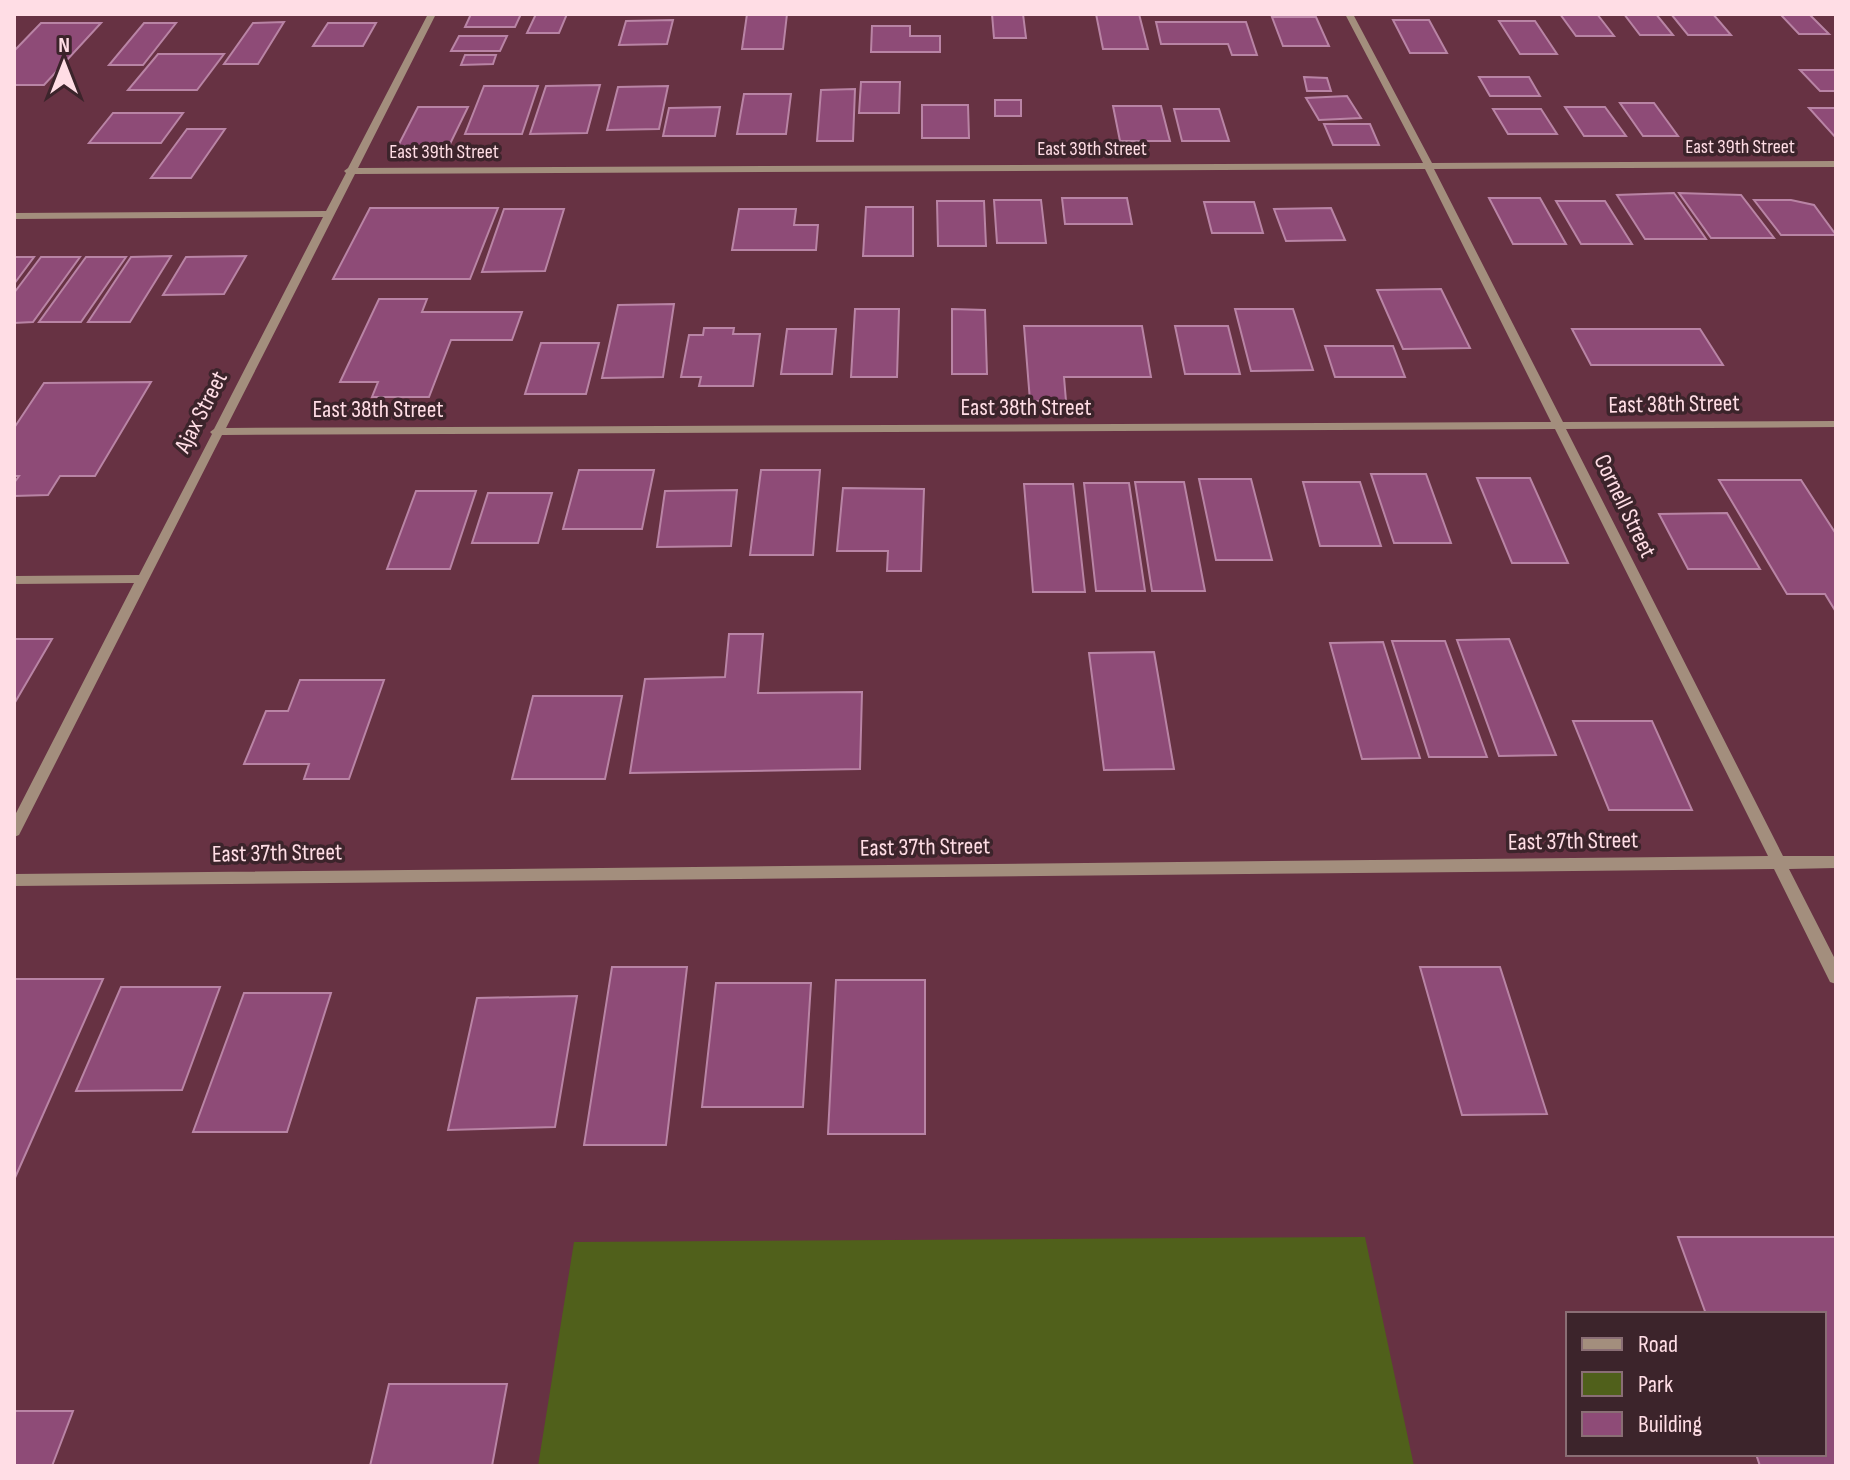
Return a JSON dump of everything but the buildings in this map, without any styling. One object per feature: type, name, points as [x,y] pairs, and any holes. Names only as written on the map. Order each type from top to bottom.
[{"type":"street","name":"Ajax Street","points":[[14,831],[326,214],[432,14]]},
{"type":"street","name":"Cornell Street","points":[[1349,14],[1561,427],[1836,977]]},
{"type":"street","name":"East 39th Street","points":[[349,171],[1836,164]]},
{"type":"street","points":[[14,216],[326,214]]},
{"type":"street","name":"East 38th Street","points":[[216,432],[1836,424]]},
{"type":"street","points":[[14,580],[141,579]]},
{"type":"street","name":"East 37th Street","points":[[14,880],[1836,862]]},
{"type":"green space","points":[[1365,1237],[1414,1466],[538,1466],[574,1242]]}]
